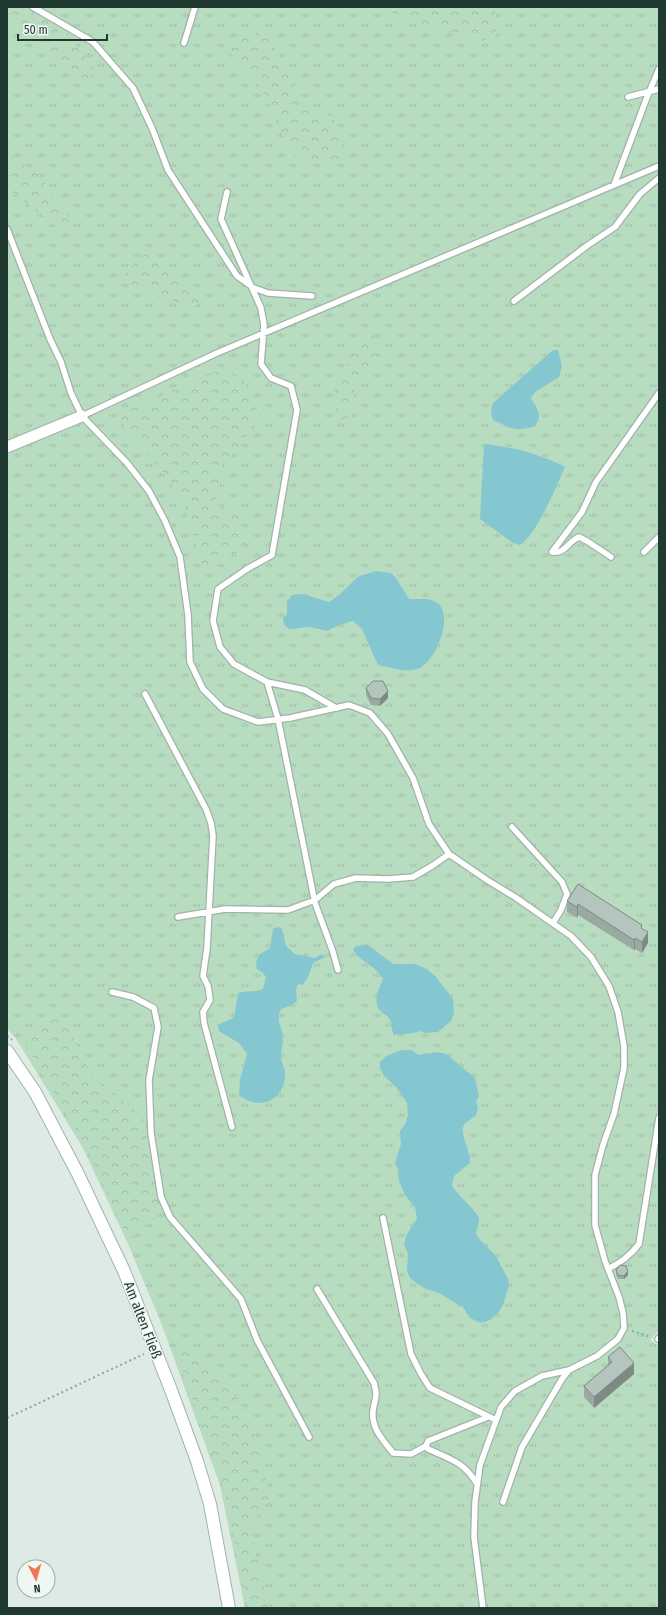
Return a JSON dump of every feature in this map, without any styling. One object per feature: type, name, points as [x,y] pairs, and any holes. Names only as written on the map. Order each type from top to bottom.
[{"type":"main road","name":"Am alten Fließ","points":[[7,1051],[35,1092],[78,1174],[124,1271],[197,1461],[210,1504],[229,1608]]},
{"type":"street","points":[[7,447],[82,416]]},
{"type":"lane","points":[[33,7],[93,42],[133,88],[152,128],[168,170],[237,276],[254,288],[268,293],[312,296]]},
{"type":"lane","points":[[184,43],[195,7]]},
{"type":"lane","points":[[614,185],[659,69]]},
{"type":"lane","points":[[628,97],[659,90]]},
{"type":"lane","points":[[82,416],[217,353],[659,166]]},
{"type":"lane","points":[[514,301],[588,245],[615,227],[640,194],[659,178]]},
{"type":"lane","points":[[227,192],[221,219],[254,288],[261,308],[264,326],[261,364],[271,378],[291,386],[297,410],[272,554],[218,589],[213,621],[220,647],[234,664],[267,682],[305,690],[336,708]]},
{"type":"lane","points":[[7,229],[82,416],[127,463],[150,491],[165,521],[180,557],[188,615],[190,662],[203,689],[223,709],[258,722],[349,705],[370,713],[388,734],[413,778],[428,824],[449,854],[572,936],[591,957],[609,986],[618,1012],[624,1046],[624,1068],[614,1114],[603,1145],[595,1175],[595,1225],[608,1269],[619,1297],[623,1313],[624,1328],[618,1339],[597,1356],[570,1370],[542,1376],[515,1391],[501,1407],[480,1465],[474,1502],[474,1537],[483,1608]]},
{"type":"lane","points":[[610,557],[579,537],[573,540],[565,549],[558,553],[552,552],[582,512],[596,482],[659,393]]},
{"type":"lane","points":[[644,552],[659,537]]},
{"type":"lane","points":[[267,682],[278,719],[316,900],[338,970]]},
{"type":"lane","points":[[144,694],[206,809],[211,823],[213,836],[207,948],[203,976],[208,986],[210,1000],[203,1012],[204,1023],[232,1127]]},
{"type":"lane","points":[[512,828],[562,882],[567,894],[561,910],[553,923]]},
{"type":"lane","points":[[178,917],[225,909],[288,910],[316,900],[334,884],[356,878],[388,879],[413,877],[449,854]]},
{"type":"lane","points":[[112,992],[134,997],[154,1008],[158,1027],[149,1080],[151,1133],[161,1197],[170,1217],[241,1298],[257,1340],[309,1437]]},
{"type":"lane","points":[[608,1269],[621,1262],[632,1253],[639,1244],[659,1118]]},
{"type":"lane","points":[[383,1218],[410,1354],[421,1374],[430,1388],[496,1420]]},
{"type":"lane","points":[[318,1289],[374,1382],[378,1396],[373,1412],[376,1431],[393,1453],[411,1454],[426,1446],[428,1441],[488,1417]]},
{"type":"lane","points":[[503,1502],[522,1447],[562,1379],[570,1370]]},
{"type":"lane","points":[[426,1446],[428,1449],[462,1465],[472,1475],[477,1484]]},
{"type":"path","points":[[624,1328],[658,1338]]},
{"type":"path","points":[[7,1418],[155,1349]]},
{"type":"green space","points":[[7,7],[659,7],[659,1331],[650,1340],[659,1346],[659,1608],[245,1608],[220,1485],[160,1320],[128,1244],[83,1148],[15,1037],[7,1029]]},
{"type":"green space","points":[[8,7],[44,7],[94,68],[88,81],[26,37]]},
{"type":"green space","points":[[386,7],[494,7],[497,35],[477,43],[464,35],[400,19]]},
{"type":"green space","points":[[254,35],[268,37],[312,112],[332,116],[343,138],[339,162],[292,156],[266,97],[230,52],[228,38]]},
{"type":"green space","points":[[7,153],[41,177],[73,224],[61,230],[7,188]]},
{"type":"green space","points":[[148,251],[200,302],[189,311],[177,302],[134,287],[126,280],[126,272]]},
{"type":"green space","points":[[363,333],[378,338],[378,353],[355,385],[351,418],[338,420],[334,391]]},
{"type":"green space","points":[[220,370],[243,379],[261,418],[223,465],[215,504],[240,516],[244,548],[205,572],[184,504],[165,474],[129,434],[118,415]]},
{"type":"green space","points":[[57,1006],[93,1078],[143,1117],[161,1211],[129,1241],[86,1147],[26,1046]]},
{"type":"green space","points":[[191,1348],[224,1375],[252,1426],[270,1496],[249,1529],[270,1608],[248,1608],[225,1493],[177,1354]]},
{"type":"water","points":[[553,350],[558,350],[562,366],[559,377],[535,392],[531,398],[539,413],[536,424],[532,427],[517,429],[508,427],[493,420],[491,411],[493,403]]},
{"type":"water","points":[[484,444],[526,452],[546,458],[565,467],[540,520],[527,539],[520,545],[513,543],[480,519]]},
{"type":"water","points":[[377,571],[391,573],[396,578],[409,599],[433,600],[442,608],[444,627],[441,638],[436,649],[424,665],[417,669],[407,670],[378,665],[362,629],[353,621],[339,625],[327,631],[310,627],[289,629],[284,625],[283,618],[287,614],[287,601],[292,595],[302,594],[329,602],[339,595],[359,576]]},
{"type":"water","points":[[278,927],[282,929],[286,946],[295,954],[315,958],[322,954],[325,957],[313,963],[308,977],[303,985],[298,984],[296,990],[297,1001],[292,1005],[281,1009],[279,1021],[283,1038],[281,1056],[285,1072],[285,1080],[280,1092],[275,1098],[267,1102],[259,1103],[239,1096],[240,1080],[247,1054],[239,1043],[219,1031],[218,1026],[234,1017],[238,993],[263,989],[266,977],[257,969],[256,962],[259,955],[270,948],[273,929]]},
{"type":"water","points":[[368,945],[393,964],[415,964],[427,969],[436,977],[453,999],[454,1013],[451,1021],[438,1032],[425,1033],[420,1031],[394,1035],[390,1020],[377,1005],[377,994],[383,979],[377,971],[360,958],[353,950],[356,946]]},
{"type":"water","points":[[402,1050],[412,1050],[418,1055],[437,1052],[446,1054],[475,1078],[479,1096],[476,1101],[478,1109],[476,1115],[463,1125],[463,1134],[469,1153],[470,1163],[454,1176],[452,1186],[478,1216],[479,1222],[476,1234],[496,1256],[508,1279],[509,1285],[503,1305],[498,1313],[490,1320],[481,1323],[470,1318],[463,1307],[439,1293],[426,1289],[415,1282],[410,1278],[407,1271],[408,1254],[404,1244],[406,1236],[417,1218],[415,1207],[405,1195],[399,1181],[398,1170],[395,1163],[401,1144],[400,1131],[405,1124],[408,1115],[407,1103],[396,1087],[384,1076],[380,1068],[380,1062],[386,1056]]},
{"type":"building","points":[[373,681],[383,681],[388,691],[380,699],[371,698],[366,688]]},
{"type":"building","points":[[578,884],[642,925],[641,928],[648,932],[642,942],[635,938],[634,940],[578,904],[577,907],[567,901]]},
{"type":"building","points":[[620,1265],[626,1266],[628,1271],[624,1276],[618,1275],[616,1270]]},
{"type":"building","points":[[620,1347],[634,1363],[594,1397],[584,1386],[612,1362],[608,1357]]}]
